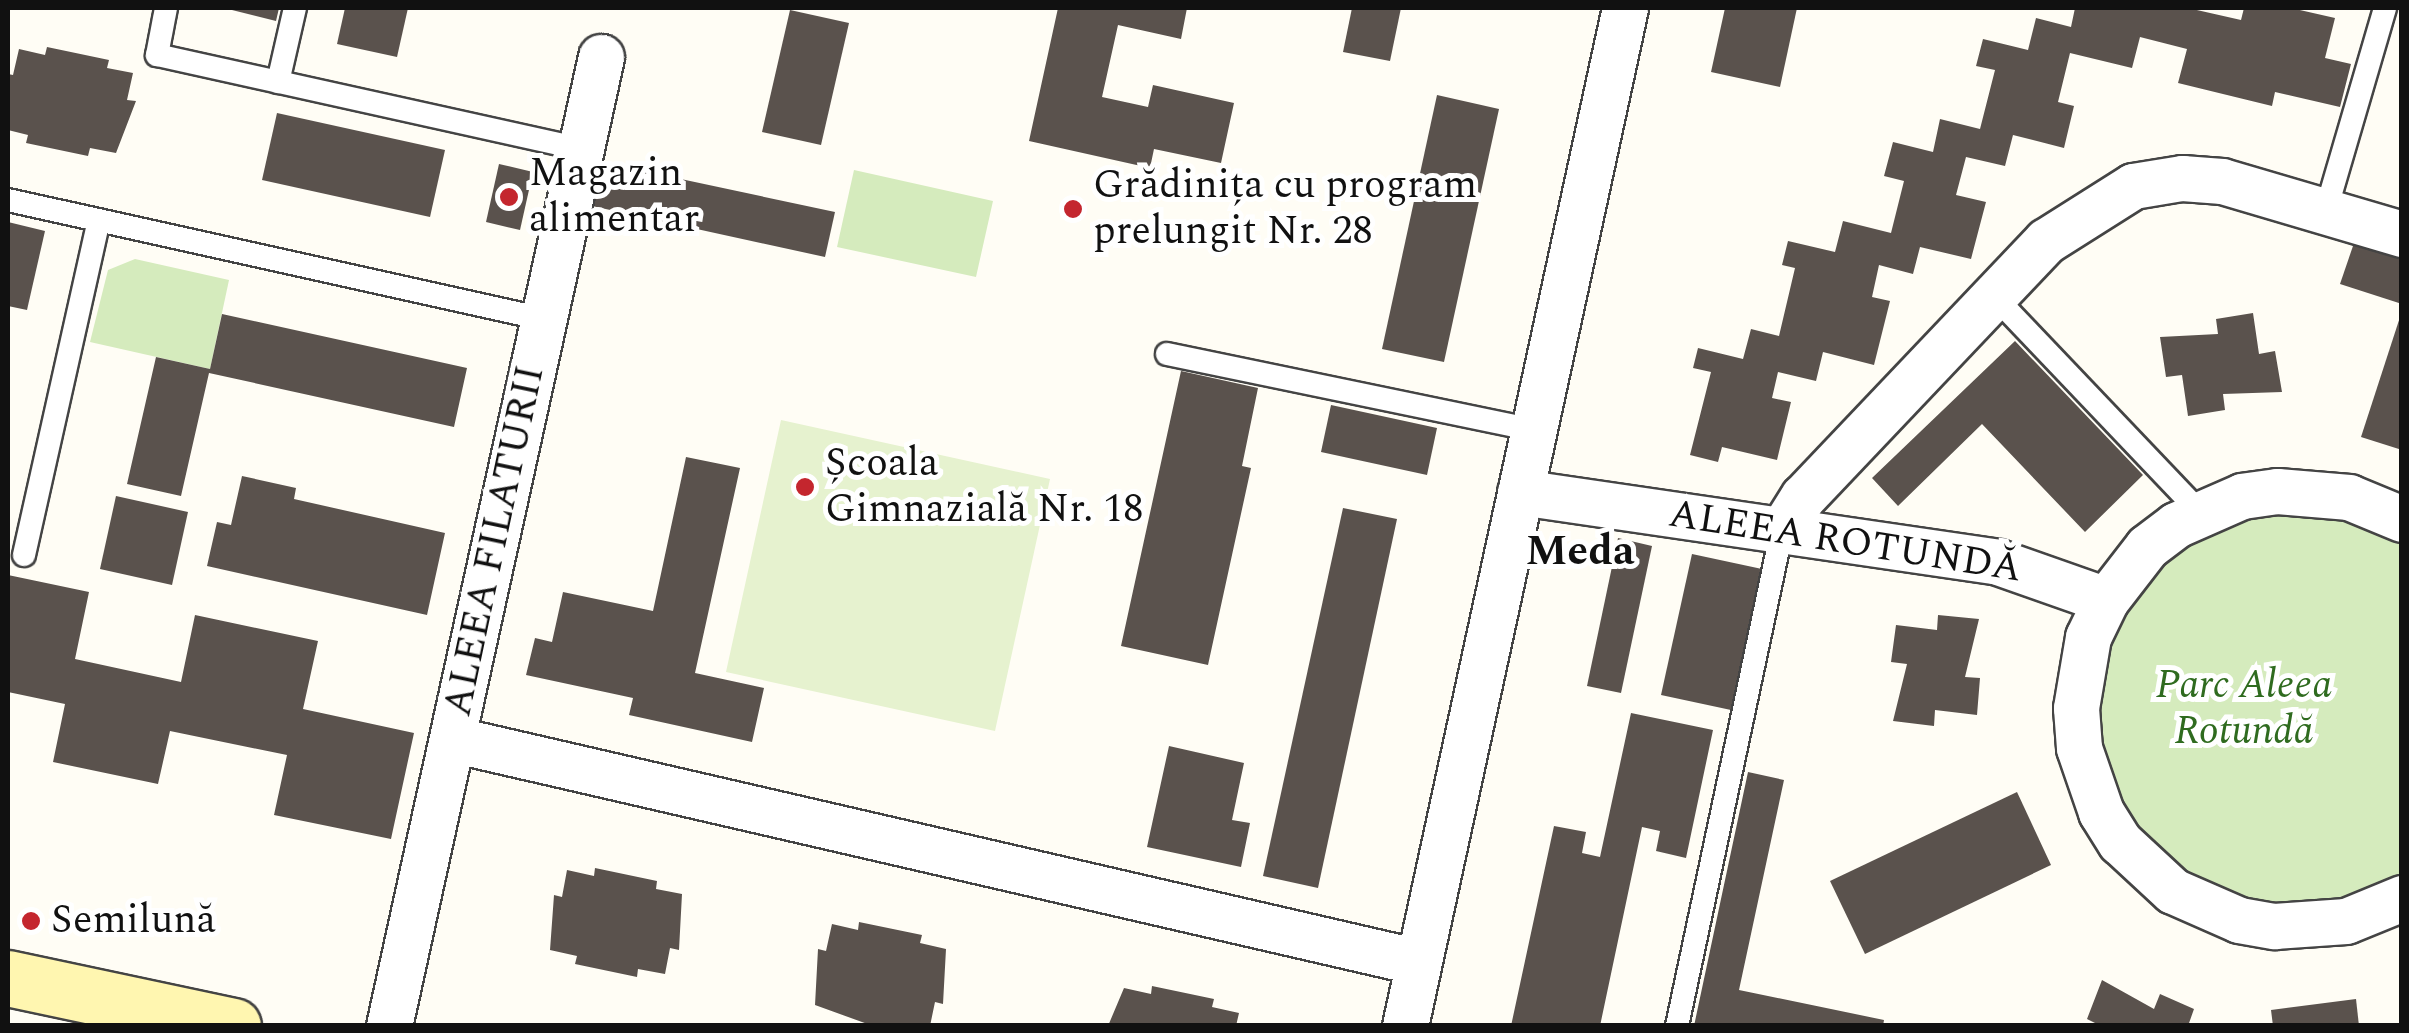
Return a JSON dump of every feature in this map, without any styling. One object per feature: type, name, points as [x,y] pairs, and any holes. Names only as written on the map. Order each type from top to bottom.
[{"type":"main road","points":[[8,978],[234,1026]]},
{"type":"street","points":[[1405,1026],[1625,8]]},
{"type":"street","name":"ALEEA FILATURII","points":[[389,1026],[601,57]]},
{"type":"street","points":[[1782,530],[1804,498],[2046,241],[2133,186],[2182,178],[2222,181],[2402,234]]},
{"type":"street","points":[[2402,519],[2348,497],[2313,491],[2242,496],[2200,512],[2147,547],[2106,600],[2079,672],[2078,743],[2102,812],[2145,868],[2205,908],[2274,926],[2346,920],[2402,898]]},
{"type":"street","name":"ALEEA ROTUNDĂ","points":[[1520,492],[1998,562],[2106,600]]},
{"type":"street","points":[[452,739],[1419,962]]},
{"type":"lane","points":[[166,8],[157,55],[581,150]]},
{"type":"lane","points":[[278,82],[295,8]]},
{"type":"lane","points":[[2326,210],[2385,8]]},
{"type":"lane","points":[[8,200],[544,319]]},
{"type":"lane","points":[[24,555],[99,220]]},
{"type":"lane","points":[[1994,296],[2200,512]]},
{"type":"lane","points":[[1166,354],[1534,430]]},
{"type":"lane","points":[[1677,1026],[1782,530]]},
{"type":"green space","points":[[854,170],[993,201],[976,277],[837,247]]},
{"type":"green space","points":[[135,259],[229,280],[210,369],[90,342],[108,270]]},
{"type":"green space","points":[[781,420],[1050,479],[995,731],[726,672]]},
{"type":"green space","name":"Parc Aleea Rotundă","points":[[2245,508],[2378,520],[2401,532],[2401,885],[2343,909],[2210,898],[2130,835],[2087,708],[2131,580]]},
{"type":"building","points":[[224,8],[279,8],[276,21]]},
{"type":"building","points":[[345,8],[408,8],[397,57],[337,44]]},
{"type":"building","points":[[1058,8],[1187,8],[1181,39],[1118,25],[1102,97],[1148,107],[1153,85],[1234,103],[1221,163],[1154,149],[1150,168],[1029,141]]},
{"type":"building","points":[[1352,8],[1401,8],[1390,61],[1343,52]]},
{"type":"building","points":[[1725,8],[1797,8],[1780,87],[1711,72]]},
{"type":"building","points":[[2075,8],[2188,8],[2241,20],[2244,8],[2291,8],[2335,18],[2325,58],[2351,64],[2340,107],[2275,92],[2272,106],[2178,83],[2187,49],[2140,37],[2132,68],[2070,53],[2058,102],[2074,106],[2064,148],[2013,135],[2005,166],[1966,157],[1956,195],[1986,202],[1971,259],[1920,247],[1913,274],[1879,265],[1872,297],[1890,301],[1874,365],[1823,352],[1816,381],[1778,372],[1772,398],[1791,402],[1777,460],[1722,447],[1718,462],[1690,455],[1711,372],[1693,368],[1698,348],[1743,359],[1751,329],[1779,336],[1795,268],[1782,265],[1788,241],[1835,252],[1843,221],[1891,233],[1904,181],[1884,176],[1893,142],[1933,152],[1940,119],[1980,129],[1995,70],[1976,66],[1983,39],[2028,50],[2036,18],[2071,27]]},
{"type":"building","points":[[790,10],[849,23],[821,145],[762,132]]},
{"type":"building","points":[[47,47],[109,60],[107,68],[133,73],[127,100],[136,101],[116,153],[90,148],[88,156],[26,143],[28,135],[8,130],[8,74],[13,75],[19,49],[45,55]]},
{"type":"building","points":[[1437,95],[1499,109],[1444,362],[1382,349]]},
{"type":"building","points":[[277,113],[445,150],[430,217],[262,180]]},
{"type":"building","points":[[601,162],[835,212],[825,257],[592,206]]},
{"type":"building","name":"Magazin alimentar","points":[[499,164],[533,172],[520,230],[486,222]]},
{"type":"building","points":[[8,222],[45,231],[27,310],[8,306]]},
{"type":"building","points":[[2354,243],[2402,258],[2402,304],[2340,284]]},
{"type":"building","points":[[2253,313],[2259,354],[2275,351],[2282,392],[2223,394],[2225,410],[2188,416],[2182,375],[2166,377],[2160,337],[2218,334],[2216,319]]},
{"type":"building","points":[[222,314],[467,368],[454,427],[209,373],[181,496],[127,484],[156,357],[210,369]]},
{"type":"building","points":[[2402,314],[2402,450],[2361,437]]},
{"type":"building","points":[[2015,341],[2143,475],[2085,532],[1982,424],[1898,506],[1872,478]]},
{"type":"building","points":[[1181,371],[1258,388],[1242,466],[1251,468],[1208,665],[1121,646]]},
{"type":"building","points":[[1331,405],[1437,428],[1427,475],[1321,452]]},
{"type":"building","points":[[686,457],[740,468],[695,673],[764,688],[752,742],[629,715],[633,698],[526,675],[535,638],[552,642],[563,592],[653,611]]},
{"type":"building","points":[[242,476],[296,488],[294,499],[445,533],[427,615],[207,566],[217,522],[231,525]]},
{"type":"building","points":[[116,496],[188,512],[172,585],[100,569]]},
{"type":"building","points":[[1343,508],[1397,519],[1318,888],[1263,876]]},
{"type":"building","points":[[1618,538],[1652,546],[1621,693],[1587,686]]},
{"type":"building","points":[[1692,554],[1762,569],[1731,710],[1661,695]]},
{"type":"building","points":[[8,575],[89,592],[75,659],[181,682],[195,615],[318,641],[303,709],[414,733],[391,839],[274,815],[287,755],[170,731],[158,784],[53,762],[65,704],[8,692]]},
{"type":"building","points":[[1938,615],[1979,619],[1965,677],[1980,678],[1977,715],[1935,710],[1934,726],[1893,721],[1907,664],[1891,662],[1896,625],[1937,630]]},
{"type":"building","points":[[1631,713],[1713,730],[1686,858],[1656,851],[1660,831],[1642,827],[1600,1026],[1511,1026],[1554,826],[1586,832],[1582,853],[1600,857]]},
{"type":"building","points":[[1169,746],[1244,763],[1232,820],[1250,823],[1241,867],[1147,847]]},
{"type":"building","points":[[1748,772],[1784,780],[1739,990],[1884,1020],[1883,1026],[1694,1026]]},
{"type":"building","points":[[2017,792],[2051,865],[1865,954],[1830,881]]},
{"type":"building","points":[[595,868],[657,881],[656,889],[682,894],[679,950],[670,948],[665,974],[638,969],[637,977],[575,964],[577,956],[550,950],[554,895],[562,897],[567,870],[594,876]]},
{"type":"building","points":[[859,922],[922,935],[920,943],[946,949],[943,1004],[935,1002],[930,1026],[873,1026],[815,1005],[818,949],[826,951],[832,924],[858,930]]},
{"type":"building","points":[[2102,980],[2154,1009],[2160,994],[2194,1009],[2188,1026],[2101,1026],[2087,1019]]},
{"type":"building","points":[[1152,986],[1214,999],[1212,1007],[1239,1013],[1236,1026],[1108,1026],[1124,988],[1151,994]]},
{"type":"building","points":[[2356,999],[2359,1026],[2273,1026],[2271,1010]]},
{"type":"place","name":"Magazin alimentar","points":[[509,197]]},
{"type":"place","name":"Grădinița cu program prelungit Nr. 28","points":[[1073,209]]},
{"type":"place","name":"Școala Gimnazială Nr. 18","points":[[805,487]]},
{"type":"place","name":"Semilună","points":[[31,921]]},
{"type":"district","name":"Meda","points":[[1580,552]]}]
